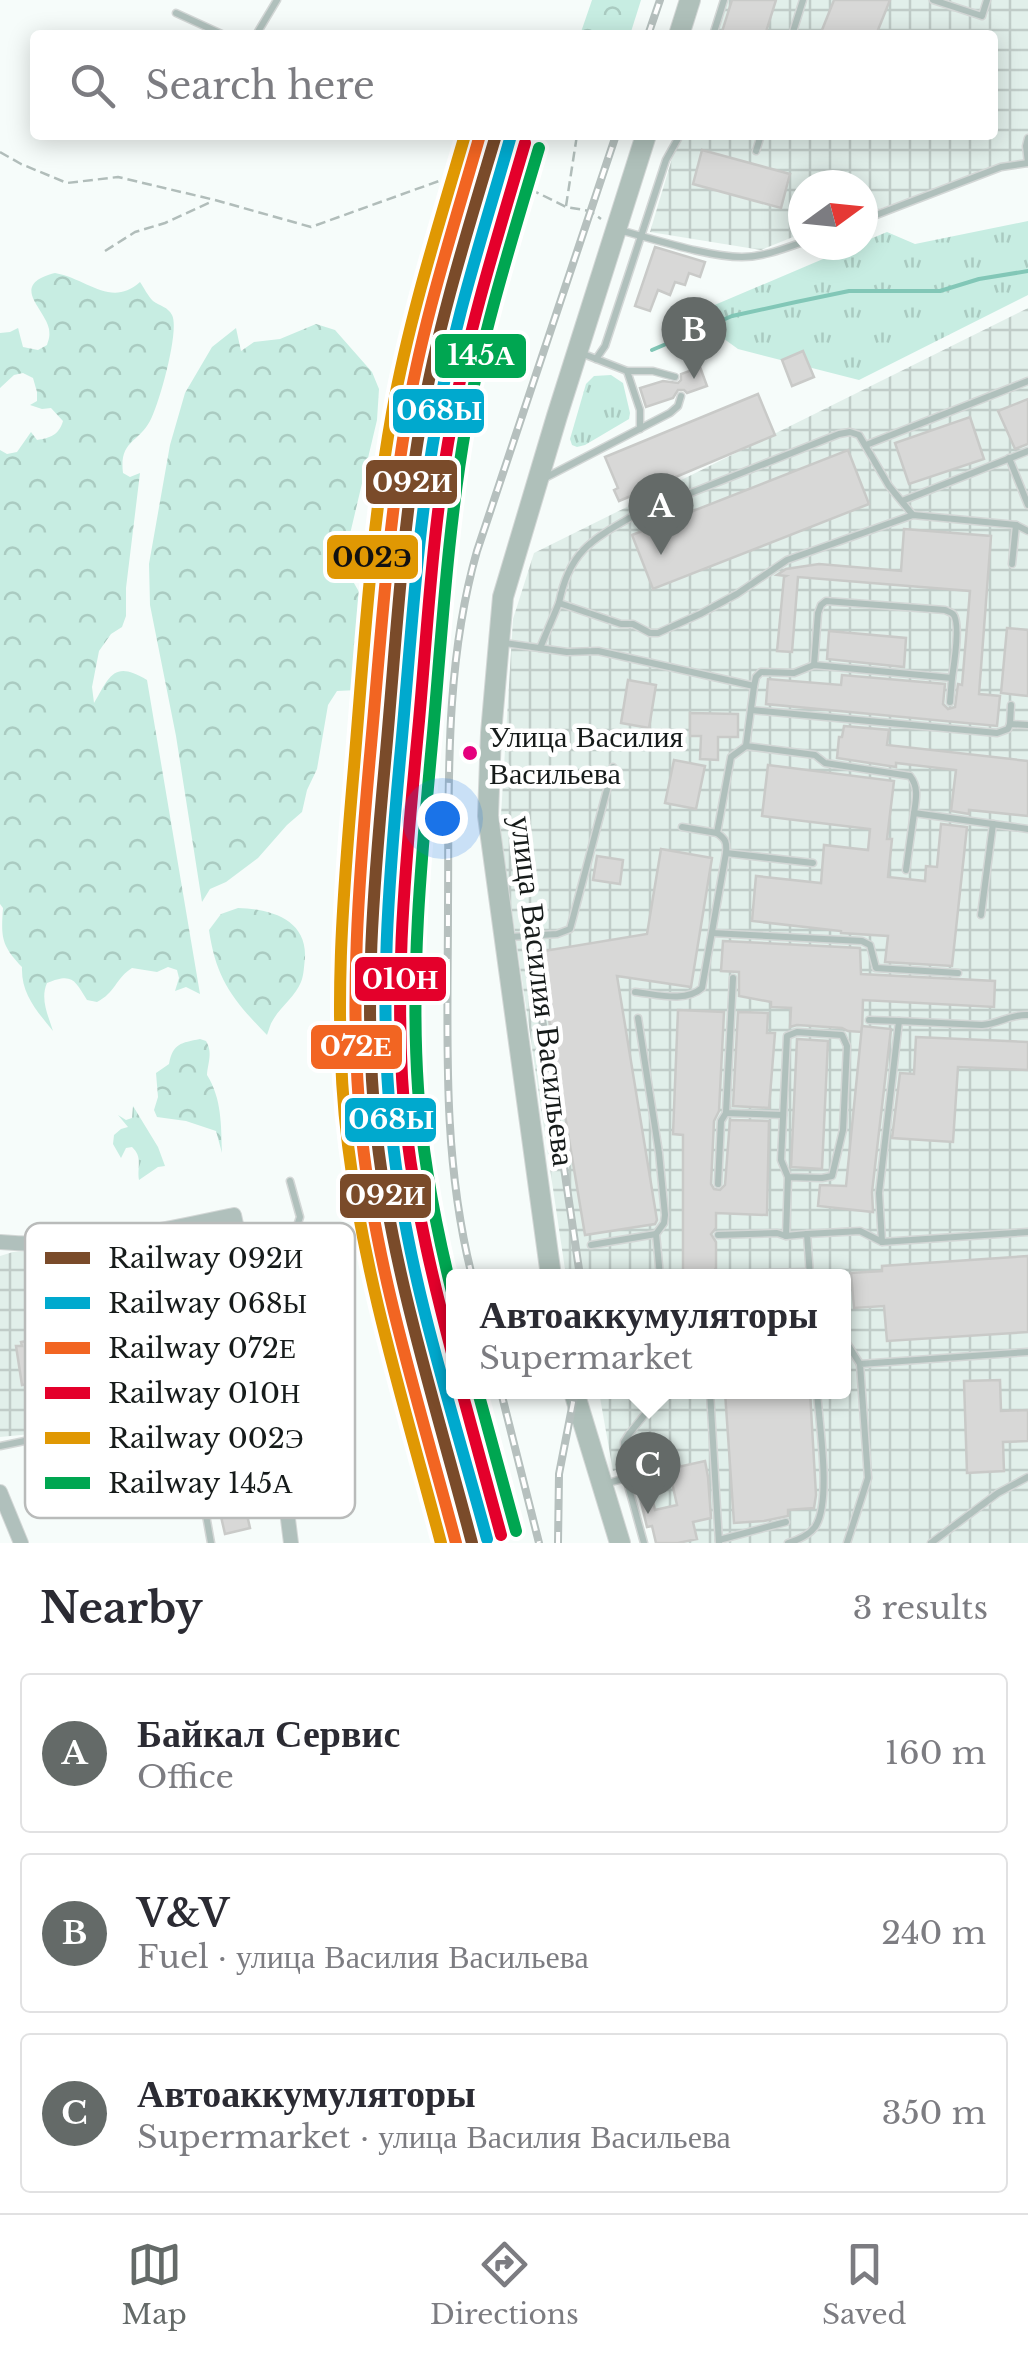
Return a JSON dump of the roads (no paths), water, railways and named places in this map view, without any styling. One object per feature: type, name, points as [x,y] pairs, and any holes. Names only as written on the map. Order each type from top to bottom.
[{"type":"main road","points":[[680,30],[690,0]]},
{"type":"main road","name":"улица Василия Васильева","points":[[551,1269],[488,816],[498,642],[504,598],[537,482],[587,356],[616,230],[644,140]]},
{"type":"main road","points":[[576,1399],[620,1543]]},
{"type":"street","points":[[193,1223],[234,1215],[236,1223]]},
{"type":"street","points":[[0,1242],[25,1243]]},
{"type":"street","points":[[0,1492],[21,1543]]},
{"type":"street","points":[[287,1518],[290,1543]]},
{"type":"lane","points":[[259,30],[277,0]]},
{"type":"lane","points":[[715,30],[724,0]]},
{"type":"lane","points":[[794,30],[803,0]]},
{"type":"lane","points":[[933,0],[982,16],[987,0]]},
{"type":"lane","points":[[176,12],[214,30]]},
{"type":"lane","points":[[878,214],[1001,167],[1028,163],[1028,138]]},
{"type":"lane","points":[[587,356],[604,346],[666,160],[677,140]]},
{"type":"lane","points":[[756,151],[759,140]]},
{"type":"lane","points":[[616,230],[743,257],[788,247]]},
{"type":"lane","points":[[587,356],[627,371],[654,370],[675,376]]},
{"type":"lane","points":[[627,371],[640,410],[640,429]]},
{"type":"lane","points":[[866,445],[1028,380]]},
{"type":"lane","points":[[537,482],[670,413],[681,396]]},
{"type":"lane","points":[[540,648],[564,578],[580,553],[603,533],[633,516],[839,434],[860,435],[889,486],[913,514]]},
{"type":"lane","points":[[902,501],[1028,451]]},
{"type":"lane","points":[[1010,458],[1028,505]]},
{"type":"lane","points":[[558,603],[658,633],[737,594],[788,560],[913,514],[1016,525],[1028,531]]},
{"type":"lane","points":[[1012,564],[1016,525]]},
{"type":"lane","points":[[814,664],[820,605],[833,600],[951,612],[957,626],[950,702]]},
{"type":"lane","points":[[498,642],[566,652],[598,652],[754,686]]},
{"type":"lane","points":[[746,746],[754,686],[761,672],[794,672],[814,664],[952,678]]},
{"type":"lane","points":[[751,710],[997,733],[1008,730],[1011,705]]},
{"type":"lane","points":[[1010,724],[1028,726]]},
{"type":"lane","points":[[717,833],[731,757],[746,746],[815,755],[825,763],[910,776],[915,782],[917,792],[906,870]]},
{"type":"lane","points":[[504,938],[557,934],[570,929],[614,767]]},
{"type":"lane","points":[[914,813],[1028,829]]},
{"type":"lane","points":[[981,915],[993,824]]},
{"type":"lane","points":[[634,992],[682,997],[702,988],[727,844],[717,833],[682,827]]},
{"type":"lane","points":[[726,853],[814,863]]},
{"type":"lane","points":[[712,933],[862,941],[870,945],[876,968],[958,973]]},
{"type":"lane","points":[[718,1184],[733,978]]},
{"type":"lane","points":[[869,1020],[982,1025],[1028,1015]]},
{"type":"lane","points":[[638,1018],[665,1215],[656,1234],[659,1269]]},
{"type":"lane","points":[[882,1242],[879,1194],[898,1022]]},
{"type":"lane","points":[[786,1236],[788,1177],[781,1160],[787,1036],[797,1032],[842,1035],[847,1046],[843,1130],[832,1176],[788,1177]]},
{"type":"lane","points":[[726,1113],[783,1115]]},
{"type":"lane","points":[[290,1181],[300,1217],[298,1223]]},
{"type":"lane","points":[[718,1235],[860,1231],[882,1242],[1028,1232]]},
{"type":"lane","points":[[591,1245],[656,1234]]},
{"type":"lane","points":[[808,1234],[810,1269]]},
{"type":"lane","points":[[847,1543],[868,1478],[860,1364],[851,1350]]},
{"type":"lane","points":[[860,1364],[1028,1352]]},
{"type":"lane","points":[[644,1543],[626,1478],[624,1442],[658,1399]]},
{"type":"lane","points":[[710,1399],[719,1541],[786,1522]]},
{"type":"lane","points":[[788,1543],[813,1530],[824,1498],[817,1399]]},
{"type":"lane","points":[[0,1446],[25,1441]]},
{"type":"lane","points":[[932,1543],[998,1493],[1028,1476]]},
{"type":"lane","points":[[602,1485],[626,1478]]},
{"type":"lane","points":[[207,1518],[211,1543]]},
{"type":"waterway","points":[[652,350],[732,316],[796,302],[849,291],[940,291],[979,279],[1028,271]]},
{"type":"railway","points":[[650,30],[660,0]]},
{"type":"railway","points":[[470,1269],[455,1184],[448,1092],[450,727],[459,638],[477,551],[614,140]]},
{"type":"railway","points":[[541,1012],[579,1269]]},
{"type":"railway","points":[[503,1399],[539,1543]]},
{"type":"railway","points":[[558,1543],[559,1474],[574,1399]]},
{"type":"rail line","name":"002Э","points":[[441,1543],[388,1345],[355,1196],[343,1098],[340,1003],[350,814],[385,457],[415,308],[464,140]]},
{"type":"rail line","name":"072Е","points":[[456,1543],[378,1240],[362,1138],[356,990],[367,794],[400,461],[429,313],[479,140]]},
{"type":"rail line","name":"092И","points":[[472,1543],[417,1342],[384,1189],[373,1090],[370,993],[377,848],[414,462],[445,313],[494,140]]},
{"type":"rail line","name":"068Ы","points":[[446,1392],[408,1237],[392,1134],[386,1038],[389,893],[429,465],[459,317],[510,140]]},
{"type":"rail line","name":"010Н","points":[[446,1328],[426,1247],[407,1136],[400,1032],[402,928],[445,458],[475,316],[525,143]]},
{"type":"rail line","name":"145А","points":[[447,1269],[431,1193],[418,1088],[415,999],[421,866],[450,540],[466,425],[489,320],[539,148]]},
{"type":"rail line","name":"068Ы","points":[[448,1399],[487,1539]]},
{"type":"rail line","name":"010Н","points":[[464,1399],[501,1535]]},
{"type":"rail line","name":"145А","points":[[480,1399],[516,1531]]},
{"type":"place","name":"V&V","points":[[694,379]]},
{"type":"place","name":"Байкал Сервис","points":[[661,555]]},
{"type":"place","name":"Улица Василия Васильева","points":[[470,753]]},
{"type":"place","name":"Автоаккумуляторы","points":[[648,1514]]}]
